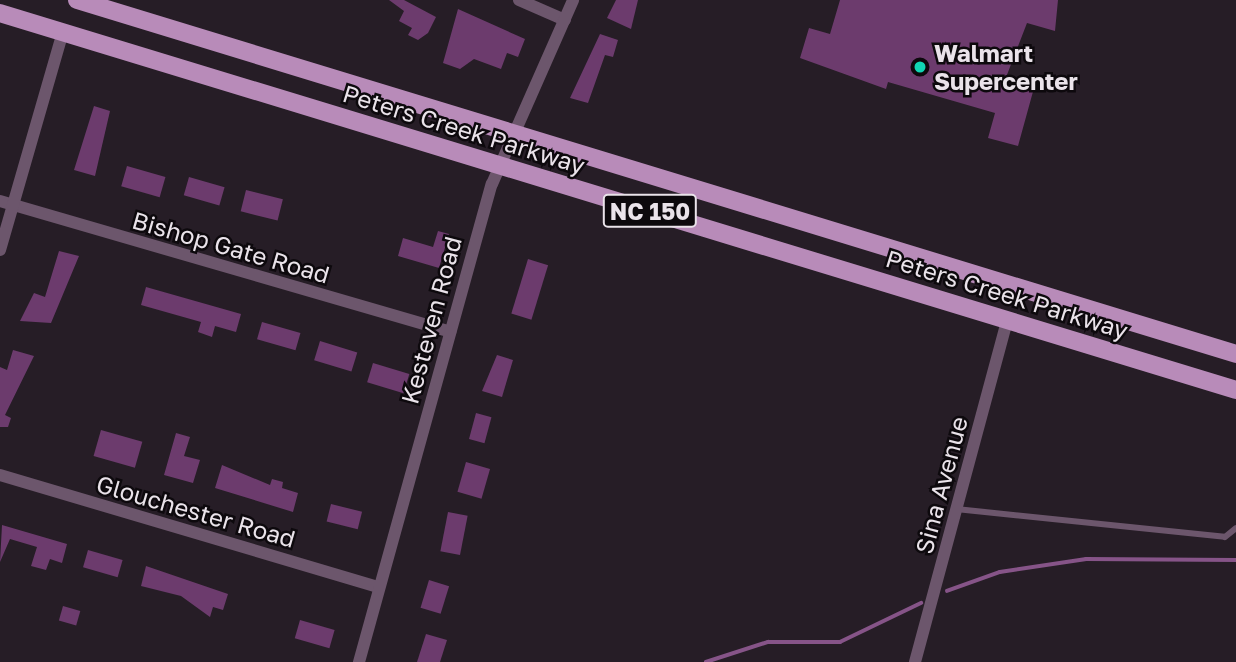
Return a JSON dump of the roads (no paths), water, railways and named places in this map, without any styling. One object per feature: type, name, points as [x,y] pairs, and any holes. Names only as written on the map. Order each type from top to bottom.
[{"type":"main road","name":"Peters Creek Parkway","points":[[77,0],[1236,354]]},
{"type":"main road","name":"Peters Creek Parkway","points":[[0,13],[1236,390]]},
{"type":"street","points":[[519,0],[565,20]]},
{"type":"street","name":"Kesteven Road","points":[[359,662],[499,165],[573,0]]},
{"type":"street","points":[[0,250],[63,32]]},
{"type":"street","name":"Bishop Gate Road","points":[[0,201],[450,332]]},
{"type":"street","name":"Sina Avenue","points":[[915,662],[1007,320]]},
{"type":"street","name":"Glouchester Road","points":[[0,475],[379,587]]},
{"type":"lane","points":[[956,509],[1225,537],[1236,528]]},
{"type":"waterway","points":[[947,591],[1000,572],[1086,559],[1236,560]]},
{"type":"waterway","points":[[706,662],[768,642],[840,642],[921,603]]},
{"type":"place","name":"Walmart Supercenter","points":[[920,67]]}]
